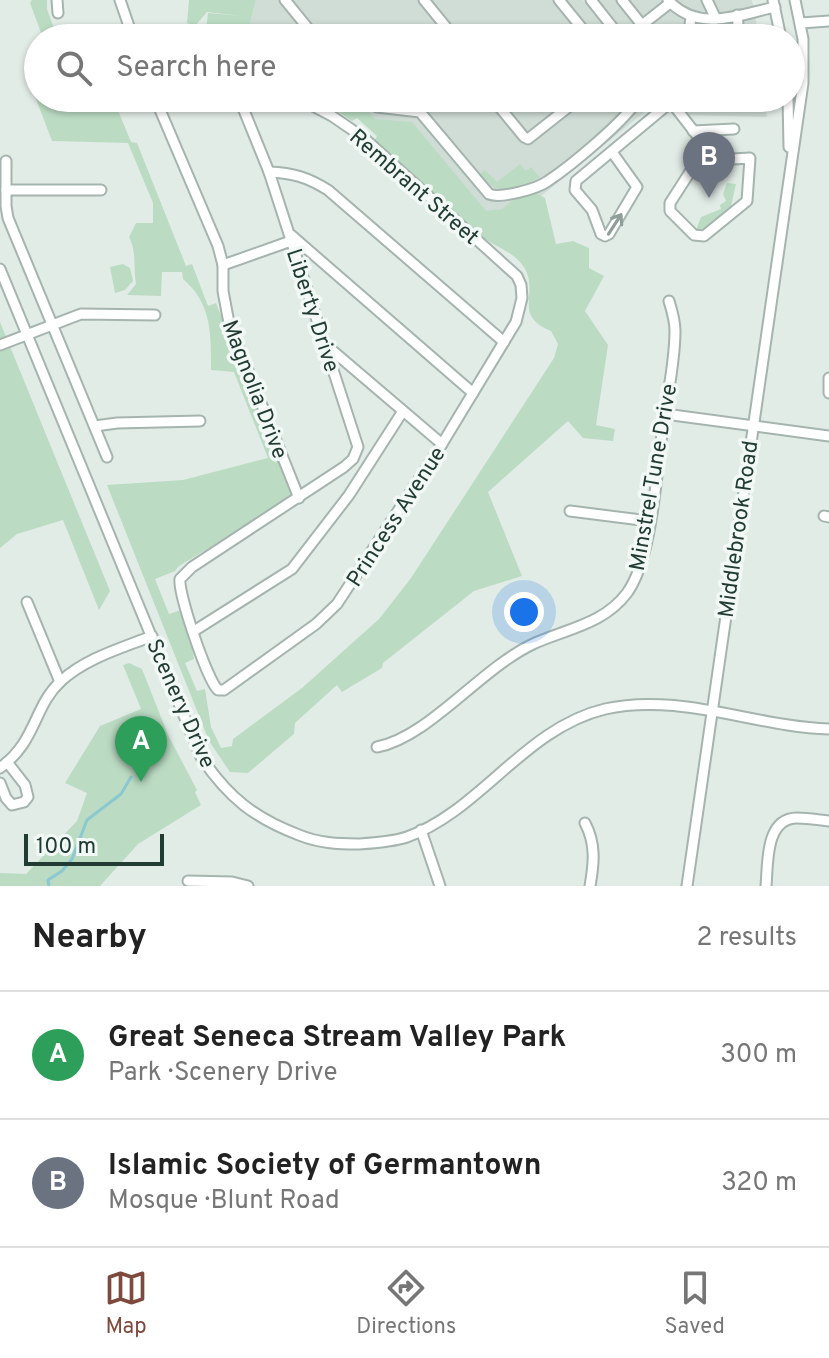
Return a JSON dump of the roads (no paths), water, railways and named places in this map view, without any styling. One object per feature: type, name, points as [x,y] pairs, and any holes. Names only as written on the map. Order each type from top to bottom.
[{"type":"street","points":[[57,0],[58,13]]},
{"type":"street","points":[[120,0],[128,24]]},
{"type":"street","points":[[285,0],[305,24]]},
{"type":"street","points":[[424,0],[444,24]]},
{"type":"street","points":[[559,0],[579,24]]},
{"type":"street","points":[[591,0],[611,24]]},
{"type":"street","points":[[622,0],[641,24]]},
{"type":"street","points":[[707,0],[716,19]]},
{"type":"street","name":"Middlebrook Road","points":[[795,0],[801,23]]},
{"type":"street","points":[[643,24],[669,1],[691,18],[716,19],[774,4],[778,24]]},
{"type":"street","points":[[737,15],[738,24]]},
{"type":"street","points":[[690,24],[691,18]]},
{"type":"street","points":[[801,23],[829,21]]},
{"type":"street","name":"Magnolia Drive","points":[[161,112],[218,246],[229,323],[299,498]]},
{"type":"street","name":"Liberty Drive","points":[[245,112],[269,172],[357,442],[357,451],[344,467],[299,498]]},
{"type":"street","name":"Rembrant Street","points":[[323,112],[364,138],[517,276],[522,298]]},
{"type":"street","points":[[420,112],[489,194],[498,197],[547,182],[630,112]]},
{"type":"street","points":[[503,112],[528,139],[562,112]]},
{"type":"street","points":[[612,152],[637,187],[608,236],[602,235],[594,215],[574,186],[657,112]]},
{"type":"street","points":[[679,112],[704,147],[705,160]]},
{"type":"street","name":"Middlebrook Road","points":[[788,112],[789,172]]},
{"type":"street","name":"Middlebrook Road","points":[[687,886],[798,112]]},
{"type":"street","points":[[697,135],[734,129]]},
{"type":"street","points":[[750,158],[748,196],[744,204],[699,237],[671,214],[669,206],[693,164],[705,160],[750,158]]},
{"type":"street","points":[[6,161],[8,218],[107,457]]},
{"type":"street","points":[[269,172],[308,177],[328,190],[504,342]]},
{"type":"street","points":[[6,190],[101,190]]},
{"type":"street","points":[[223,265],[290,237],[473,393]]},
{"type":"street","name":"Scenery Drive","points":[[0,269],[201,757],[236,801],[269,824],[316,842],[370,843],[405,837],[452,811],[547,735],[579,717],[607,709],[635,706],[712,711],[829,729]]},
{"type":"street","name":"Princess Avenue","points":[[194,631],[212,685],[224,690],[329,614],[442,444],[504,342],[520,311],[522,298]]},
{"type":"street","name":"Minstrel Tune Drive","points":[[377,747],[409,736],[490,670],[515,654],[591,622],[618,604],[635,580],[649,521],[675,336],[669,301]]},
{"type":"street","points":[[0,345],[84,313],[155,315]]},
{"type":"street","points":[[324,344],[442,444]]},
{"type":"street","points":[[829,378],[829,393]]},
{"type":"street","points":[[299,498],[192,567],[180,579],[182,597],[194,631],[292,569],[349,495],[403,411]]},
{"type":"street","points":[[665,414],[829,436]]},
{"type":"street","points":[[95,426],[200,421]]},
{"type":"street","points":[[570,511],[649,521]]},
{"type":"street","points":[[27,602],[60,682]]},
{"type":"street","points":[[0,783],[9,803],[17,805],[27,800],[25,785],[4,765],[27,741],[48,698],[60,682],[97,659],[152,636]]},
{"type":"street","points":[[766,886],[771,840],[780,824],[795,817],[829,821]]},
{"type":"street","points":[[585,823],[592,837],[594,858],[590,886]]},
{"type":"street","points":[[421,830],[440,886]]},
{"type":"street","points":[[188,881],[232,882],[248,886]]},
{"type":"waterway","points":[[49,886],[48,880],[62,871],[72,859],[87,820],[121,794],[131,777]]},
{"type":"place","name":"Islamic Society of Germantown","points":[[709,198]]},
{"type":"place","name":"Great Seneca Stream Valley Park","points":[[141,782]]}]
